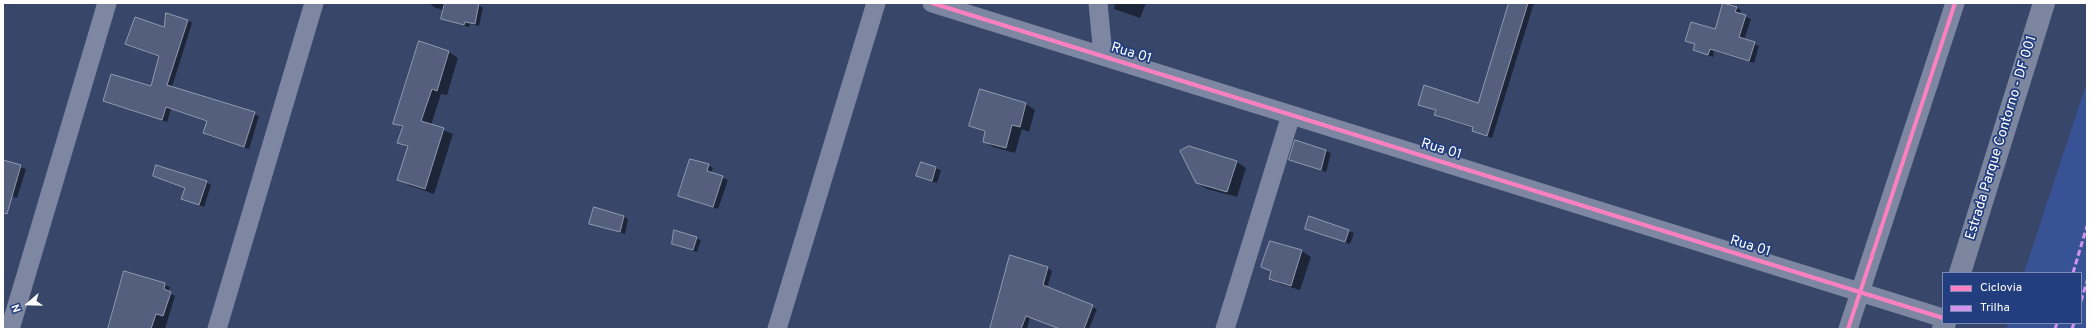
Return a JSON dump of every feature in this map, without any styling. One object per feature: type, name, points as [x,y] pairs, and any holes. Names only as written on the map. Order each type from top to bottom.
[{"type":"main road","name":"Estrada Parque Contorno - DF 001","points":[[1960,272],[2044,3]]},
{"type":"street","points":[[10,329],[107,3]]},
{"type":"street","points":[[216,329],[314,3]]},
{"type":"street","points":[[778,329],[876,3]]},
{"type":"street","name":"Rua 01","points":[[932,3],[1942,318]]},
{"type":"street","points":[[1098,3],[1103,56]]},
{"type":"street","points":[[1848,329],[1955,3]]},
{"type":"street","points":[[1225,329],[1291,115]]},
{"type":"shaded area","points":[[2087,82],[2087,329],[2006,329],[2008,324],[2082,324],[2082,272],[2024,272]]},
{"type":"building","points":[[445,3],[479,3],[475,24],[465,22],[464,25],[441,19]]},
{"type":"building","points":[[1509,3],[1528,3],[1487,136],[1472,131],[1473,127],[1434,115],[1436,110],[1418,105],[1424,85],[1478,103]]},
{"type":"building","points":[[1723,3],[1737,7],[1735,12],[1746,15],[1739,37],[1755,42],[1749,61],[1710,49],[1708,55],[1693,50],[1695,44],[1685,41],[1691,22],[1715,29]]},
{"type":"building","points":[[166,13],[188,20],[167,85],[255,112],[244,147],[203,133],[207,121],[166,107],[162,120],[103,101],[111,74],[151,86],[159,56],[125,44],[135,17],[164,27]]},
{"type":"building","points":[[419,41],[449,51],[437,91],[432,89],[421,121],[444,128],[425,189],[397,180],[408,146],[397,143],[403,126],[393,124]]},
{"type":"building","points":[[980,89],[1026,103],[1020,127],[1012,125],[1006,148],[983,142],[985,131],[969,126]]},
{"type":"building","points":[[1295,140],[1326,150],[1321,170],[1289,160]]},
{"type":"building","points":[[1189,146],[1237,161],[1227,192],[1196,183],[1180,151]]},
{"type":"building","points":[[690,159],[709,164],[707,171],[723,176],[713,207],[678,196]]},
{"type":"building","points":[[3,160],[21,165],[7,214],[3,213]]},
{"type":"building","points":[[921,162],[936,167],[932,181],[916,176]]},
{"type":"building","points":[[156,165],[207,181],[199,205],[181,199],[185,188],[153,176]]},
{"type":"building","points":[[594,207],[624,216],[620,232],[589,224]]},
{"type":"building","points":[[1309,216],[1349,230],[1345,242],[1305,229]]},
{"type":"building","points":[[674,230],[697,237],[693,250],[672,244]]},
{"type":"building","points":[[1270,241],[1302,250],[1291,286],[1269,279],[1271,271],[1261,267]]},
{"type":"building","points":[[1010,255],[1048,267],[1043,285],[1093,305],[1084,329],[1060,329],[1026,316],[1021,329],[990,329]]},
{"type":"building","points":[[124,271],[165,283],[164,289],[171,292],[163,316],[156,314],[151,329],[108,329]]},
{"type":"marked path","points":[[2073,272],[2087,226]]},
{"type":"marked path","points":[[2082,298],[2087,281]]},
{"type":"marked path","points":[[2055,329],[2057,324]]},
{"type":"marked path","points":[[2072,329],[2074,324]]},
{"type":"cycle path","points":[[932,3],[1942,318]]},
{"type":"cycle path","points":[[1848,329],[1955,3]]}]
